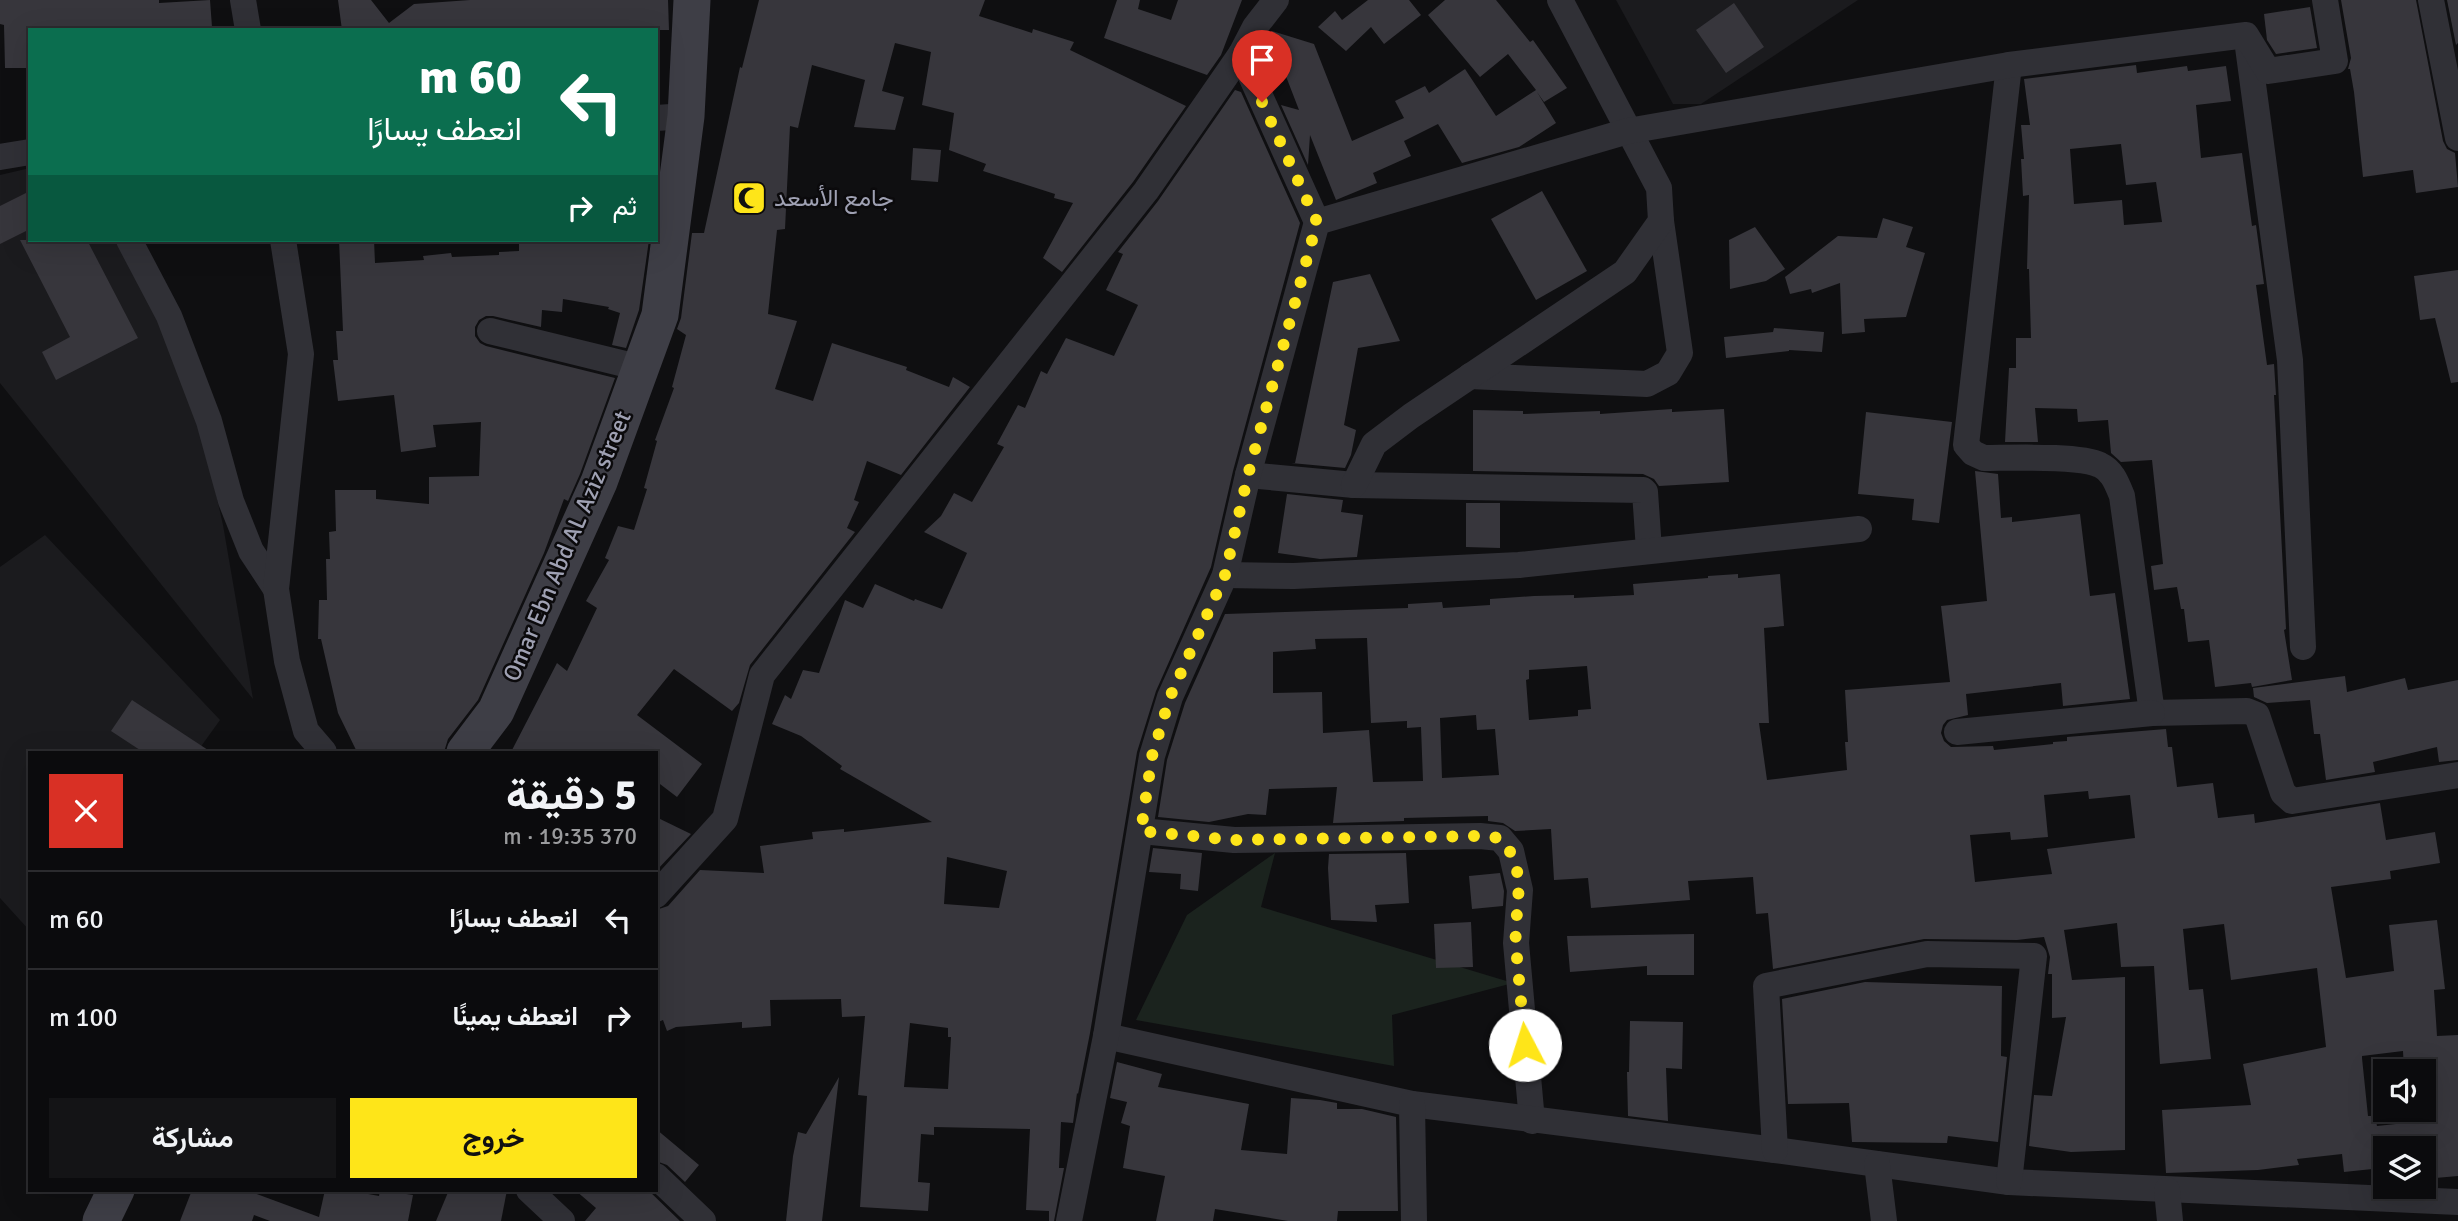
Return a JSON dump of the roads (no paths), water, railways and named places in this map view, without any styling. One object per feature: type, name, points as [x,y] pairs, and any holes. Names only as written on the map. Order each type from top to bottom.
[{"type":"street","points":[[243,0],[248,28]]},
{"type":"street","name":"Omar Ebn Abd AL Aziz street","points":[[466,751],[496,711],[599,482],[660,315],[671,117],[692,0]]},
{"type":"street","points":[[658,893],[725,819],[762,675],[1146,191],[1241,54],[1255,27],[1276,0]]},
{"type":"street","points":[[1470,376],[1647,384],[1668,373],[1680,353],[1658,188],[1560,0]]},
{"type":"street","points":[[2246,35],[2268,71],[2335,61],[2325,0]]},
{"type":"street","points":[[2431,0],[2458,138]]},
{"type":"street","points":[[1317,222],[1628,131],[2008,65],[2246,35]]},
{"type":"street","points":[[2246,35],[2290,360],[2303,647]]},
{"type":"street","points":[[1069,1221],[1106,1036],[1152,756],[1170,697],[1225,575],[1248,475],[1317,222],[1241,54]]},
{"type":"street","points":[[2008,65],[1966,445],[1973,453],[1984,458],[2085,460],[2102,465],[2115,478],[2122,496],[2152,713]]},
{"type":"street","points":[[0,157],[28,152]]},
{"type":"street","points":[[1354,485],[1374,444],[1625,272],[1661,221]]},
{"type":"street","points":[[131,242],[169,316],[209,421],[231,501],[251,551],[276,589]]},
{"type":"street","points":[[283,242],[301,354],[276,589],[287,661],[306,731],[323,751]]},
{"type":"street","points":[[491,331],[640,368]]},
{"type":"street","points":[[1248,475],[1354,485],[1643,490],[1649,550]]},
{"type":"street","points":[[1225,575],[1294,576],[1519,565],[1859,529]]},
{"type":"street","points":[[1957,732],[2152,713],[2247,711],[2257,715],[2283,793],[2292,801],[2458,775]]},
{"type":"street","points":[[1141,831],[1234,840],[1480,836],[1500,838],[1511,851],[1520,890],[1516,943],[1532,1121]]},
{"type":"street","points":[[1775,1150],[1766,986],[1927,954],[2034,956],[2009,1182]]},
{"type":"street","points":[[1106,1036],[1412,1104],[2009,1182],[2458,1202]]},
{"type":"street","points":[[1412,1104],[1414,1221]]},
{"type":"street","points":[[1877,1164],[1884,1221]]},
{"type":"street","points":[[658,1178],[703,1221]]},
{"type":"street","points":[[2167,1189],[2170,1221]]},
{"type":"street","points":[[101,1221],[115,1192]]},
{"type":"street","points":[[531,1192],[562,1221]]},
{"type":"place","name":"جامع الأسعد","points":[[749,198]]}]
